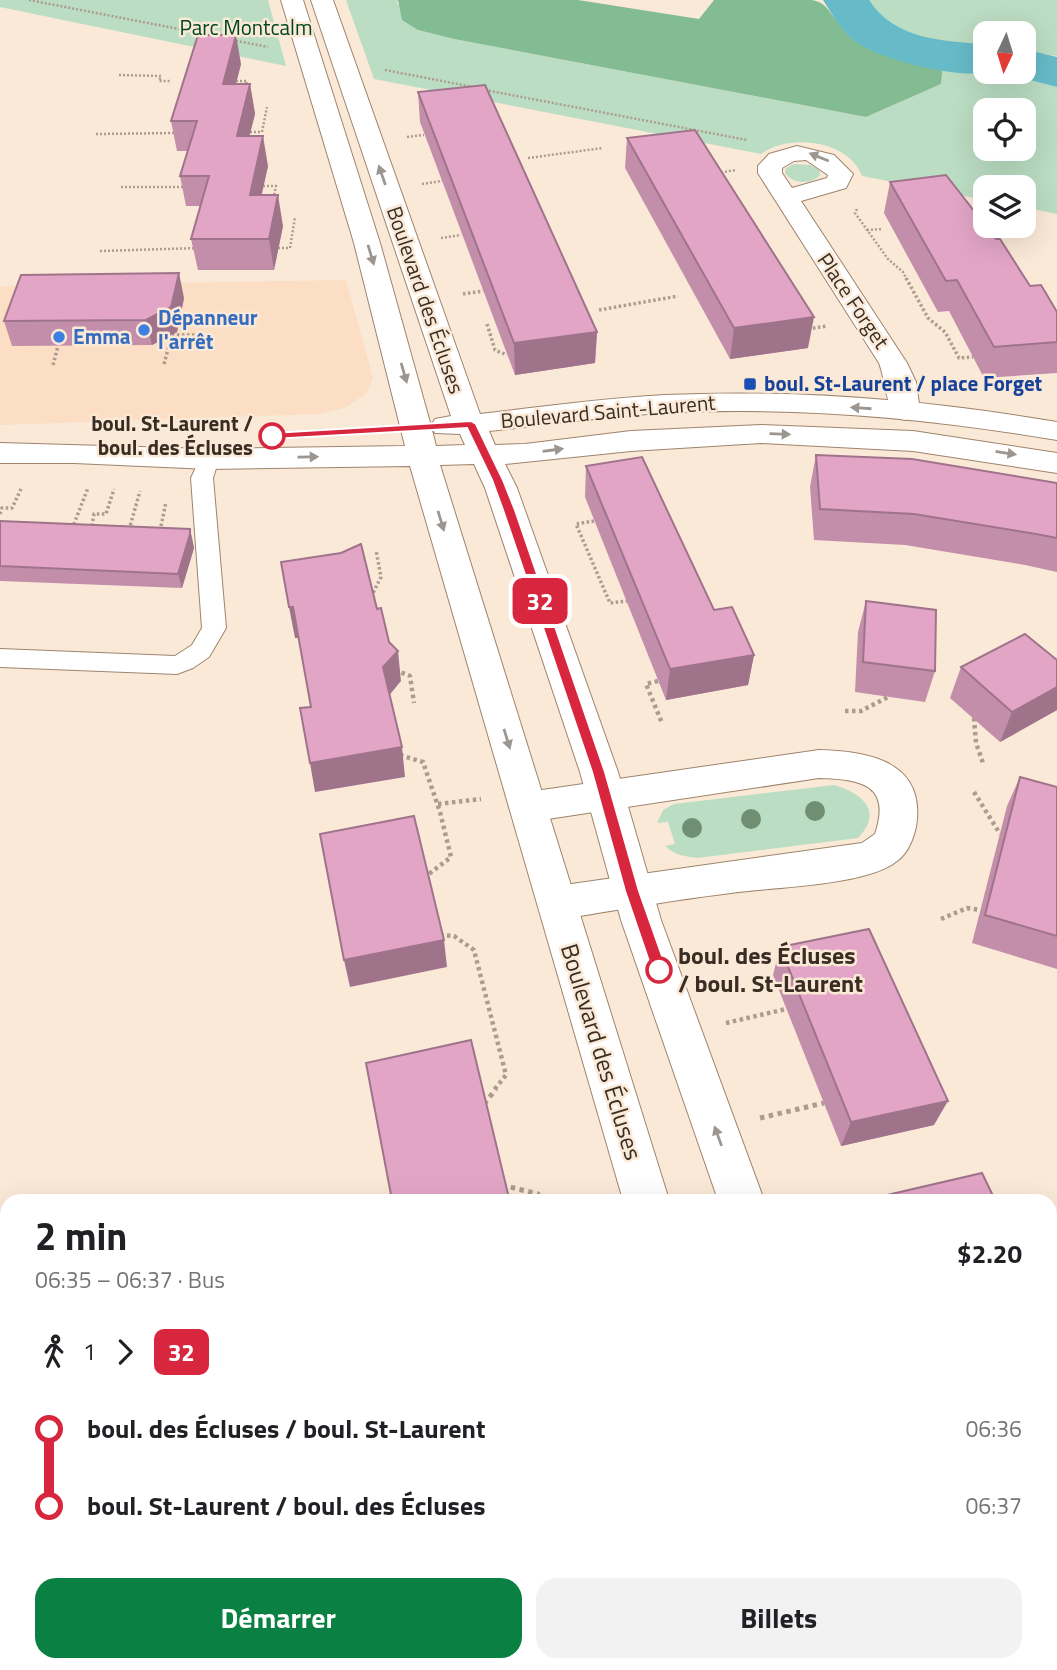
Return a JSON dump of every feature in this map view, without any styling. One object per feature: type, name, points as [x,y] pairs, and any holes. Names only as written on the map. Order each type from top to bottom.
[{"type":"street","name":"Boulevard des Écluses","points":[[292,0],[382,291],[430,488],[644,1194]]},
{"type":"street","name":"Boulevard des Écluses","points":[[322,0],[459,401],[501,488],[606,794],[632,891],[739,1194]]},
{"type":"street","name":"Place Forget","points":[[785,198],[893,363],[901,382],[905,411]]},
{"type":"street","name":"Boulevard Saint-Laurent","points":[[0,453],[74,453],[209,459],[420,442],[471,424],[635,406],[702,402],[792,403],[972,416],[1057,431]]},
{"type":"street","name":"Boulevard Saint-Laurent","points":[[74,453],[190,440],[420,442],[485,454],[525,454],[678,437],[761,434],[913,441],[1057,463]]},
{"type":"street","points":[[528,807],[773,770],[837,764],[878,773],[890,781],[896,792],[900,812],[897,827],[892,842],[877,854],[828,864],[557,903]]},
{"type":"lane","points":[[0,658],[177,664],[194,659],[206,646],[214,628],[202,478],[209,459]]},
{"type":"path","points":[[29,0],[215,36]]},
{"type":"path","points":[[229,39],[269,47]]},
{"type":"path","points":[[376,69],[749,141]]},
{"type":"path","points":[[119,75],[161,76],[159,81],[172,82]]},
{"type":"path","points":[[236,81],[247,81],[244,94]]},
{"type":"path","points":[[250,132],[262,132],[267,107]]},
{"type":"path","points":[[96,134],[182,133]]},
{"type":"path","points":[[528,158],[603,148]]},
{"type":"path","points":[[263,186],[276,186],[271,207]]},
{"type":"path","points":[[121,187],[192,187]]},
{"type":"path","points":[[859,206],[855,213],[888,259],[903,272],[928,318],[945,331],[960,358],[973,357]]},
{"type":"path","points":[[278,248],[290,248],[295,217]]},
{"type":"path","points":[[867,230],[883,229]]},
{"type":"path","points":[[100,251],[204,248]]},
{"type":"path","points":[[915,293],[927,292]]},
{"type":"path","points":[[599,310],[678,296]]},
{"type":"path","points":[[487,324],[495,350],[507,355]]},
{"type":"path","points":[[164,364],[172,335],[205,335]]},
{"type":"path","points":[[53,365],[58,345]]},
{"type":"path","points":[[68,539],[93,477]]},
{"type":"path","points":[[103,526],[90,526],[94,514],[106,514],[118,477]]},
{"type":"path","points":[[0,514],[2,508],[12,508],[22,487]]},
{"type":"path","points":[[127,541],[140,490]]},
{"type":"path","points":[[157,542],[169,491]]},
{"type":"path","points":[[594,521],[576,524],[610,603],[627,601]]},
{"type":"path","points":[[370,597],[381,577],[376,550]]},
{"type":"path","points":[[391,668],[410,676],[414,703]]},
{"type":"path","points":[[658,681],[646,684],[662,723]]},
{"type":"path","points":[[845,711],[861,711],[888,697]]},
{"type":"path","points":[[974,718],[976,743],[983,763]]},
{"type":"path","points":[[400,755],[423,762],[438,804],[451,857],[425,877]]},
{"type":"path","points":[[974,792],[1000,834]]},
{"type":"path","points":[[438,804],[482,799]]},
{"type":"path","points":[[941,919],[967,908],[980,910]]},
{"type":"path","points":[[439,935],[454,936],[474,950],[506,1075],[482,1106]]},
{"type":"path","points":[[723,1023],[786,1009]]},
{"type":"path","points":[[758,1119],[824,1104]]},
{"type":"path","points":[[501,1185],[538,1194]]},
{"type":"shaded area","points":[[346,280],[373,378],[367,393],[345,408],[319,414],[0,425],[0,286]]},
{"type":"green space","name":"Parc Montcalm","points":[[0,0],[268,0],[286,66],[0,7]]},
{"type":"green space","points":[[346,0],[398,0],[397,3],[418,30],[454,39],[866,117],[941,84],[943,64],[973,68],[973,84],[1036,84],[1036,76],[1057,79],[1057,214],[1036,210],[1036,175],[973,175],[973,198],[862,176],[845,154],[817,144],[787,144],[773,147],[761,154],[374,79]]},
{"type":"green space","points":[[398,0],[578,0],[699,19],[714,0],[812,0],[826,7],[841,24],[877,45],[943,64],[941,84],[866,117],[418,30],[402,20]]},
{"type":"green space","points":[[865,0],[1057,0],[1057,56],[1036,53],[1036,21],[973,21],[973,51],[937,48],[910,42],[869,18]]},
{"type":"green space","points":[[794,164],[810,165],[819,170],[820,175],[807,182],[797,181],[785,173],[786,168]]},
{"type":"green space","points":[[834,785],[853,793],[866,804],[869,819],[858,838],[697,858],[680,855],[665,846],[675,844],[668,822],[657,823],[663,810],[674,804]]},
{"type":"building","points":[[198,35],[236,35],[223,84],[250,84],[237,136],[263,136],[250,195],[278,195],[269,239],[191,239],[209,176],[180,176],[197,121],[171,121]]},
{"type":"building","points":[[485,85],[597,332],[514,343],[418,92]]},
{"type":"building","points":[[695,130],[814,317],[734,328],[627,138]]},
{"type":"building","points":[[946,175],[973,210],[973,238],[1000,239],[1030,286],[1041,285],[1057,312],[1057,342],[994,347],[957,280],[946,281],[890,182]]},
{"type":"building","points":[[179,273],[171,307],[146,320],[4,321],[21,275]]},
{"type":"building","points":[[816,455],[912,459],[1057,483],[1057,538],[914,514],[820,509]]},
{"type":"building","points":[[642,457],[714,610],[732,607],[754,655],[670,669],[586,466]]},
{"type":"building","points":[[0,521],[190,529],[190,534],[178,574],[0,566]]},
{"type":"building","points":[[361,544],[377,609],[381,608],[389,642],[398,651],[383,667],[402,747],[310,763],[300,708],[311,707],[293,607],[289,607],[281,562],[341,553]]},
{"type":"building","points":[[866,601],[936,610],[935,671],[863,662]]},
{"type":"building","points":[[1025,634],[1057,660],[1057,687],[1012,712],[961,667]]},
{"type":"building","points":[[1020,777],[1057,787],[1057,936],[985,915]]},
{"type":"building","points":[[414,816],[444,940],[344,960],[320,834]]},
{"type":"building","points":[[869,929],[948,1101],[851,1122],[780,947]]},
{"type":"building","points":[[471,1040],[508,1194],[391,1194],[366,1063]]},
{"type":"building","points":[[982,1173],[992,1194],[892,1194]]},
{"type":"waterway","points":[[846,0],[857,17],[871,31],[887,41],[925,53],[973,58]]},
{"type":"waterway","points":[[1036,67],[1057,72]]},
{"type":"bus line","name":"32","points":[[272,436],[471,424],[509,510],[606,794],[632,891],[659,970]]},
{"type":"place","name":"Dépanneur l'arrêt","points":[[144,330]]},
{"type":"place","name":"Emma","points":[[59,337]]},
{"type":"place","name":"boul. St-Laurent / place Forget","points":[[750,384]]},
{"type":"place","name":"boul. St-Laurent / boul. des Écluses","points":[[272,436]]},
{"type":"place","name":"boul. des Écluses / boul. St-Laurent","points":[[659,970]]}]
